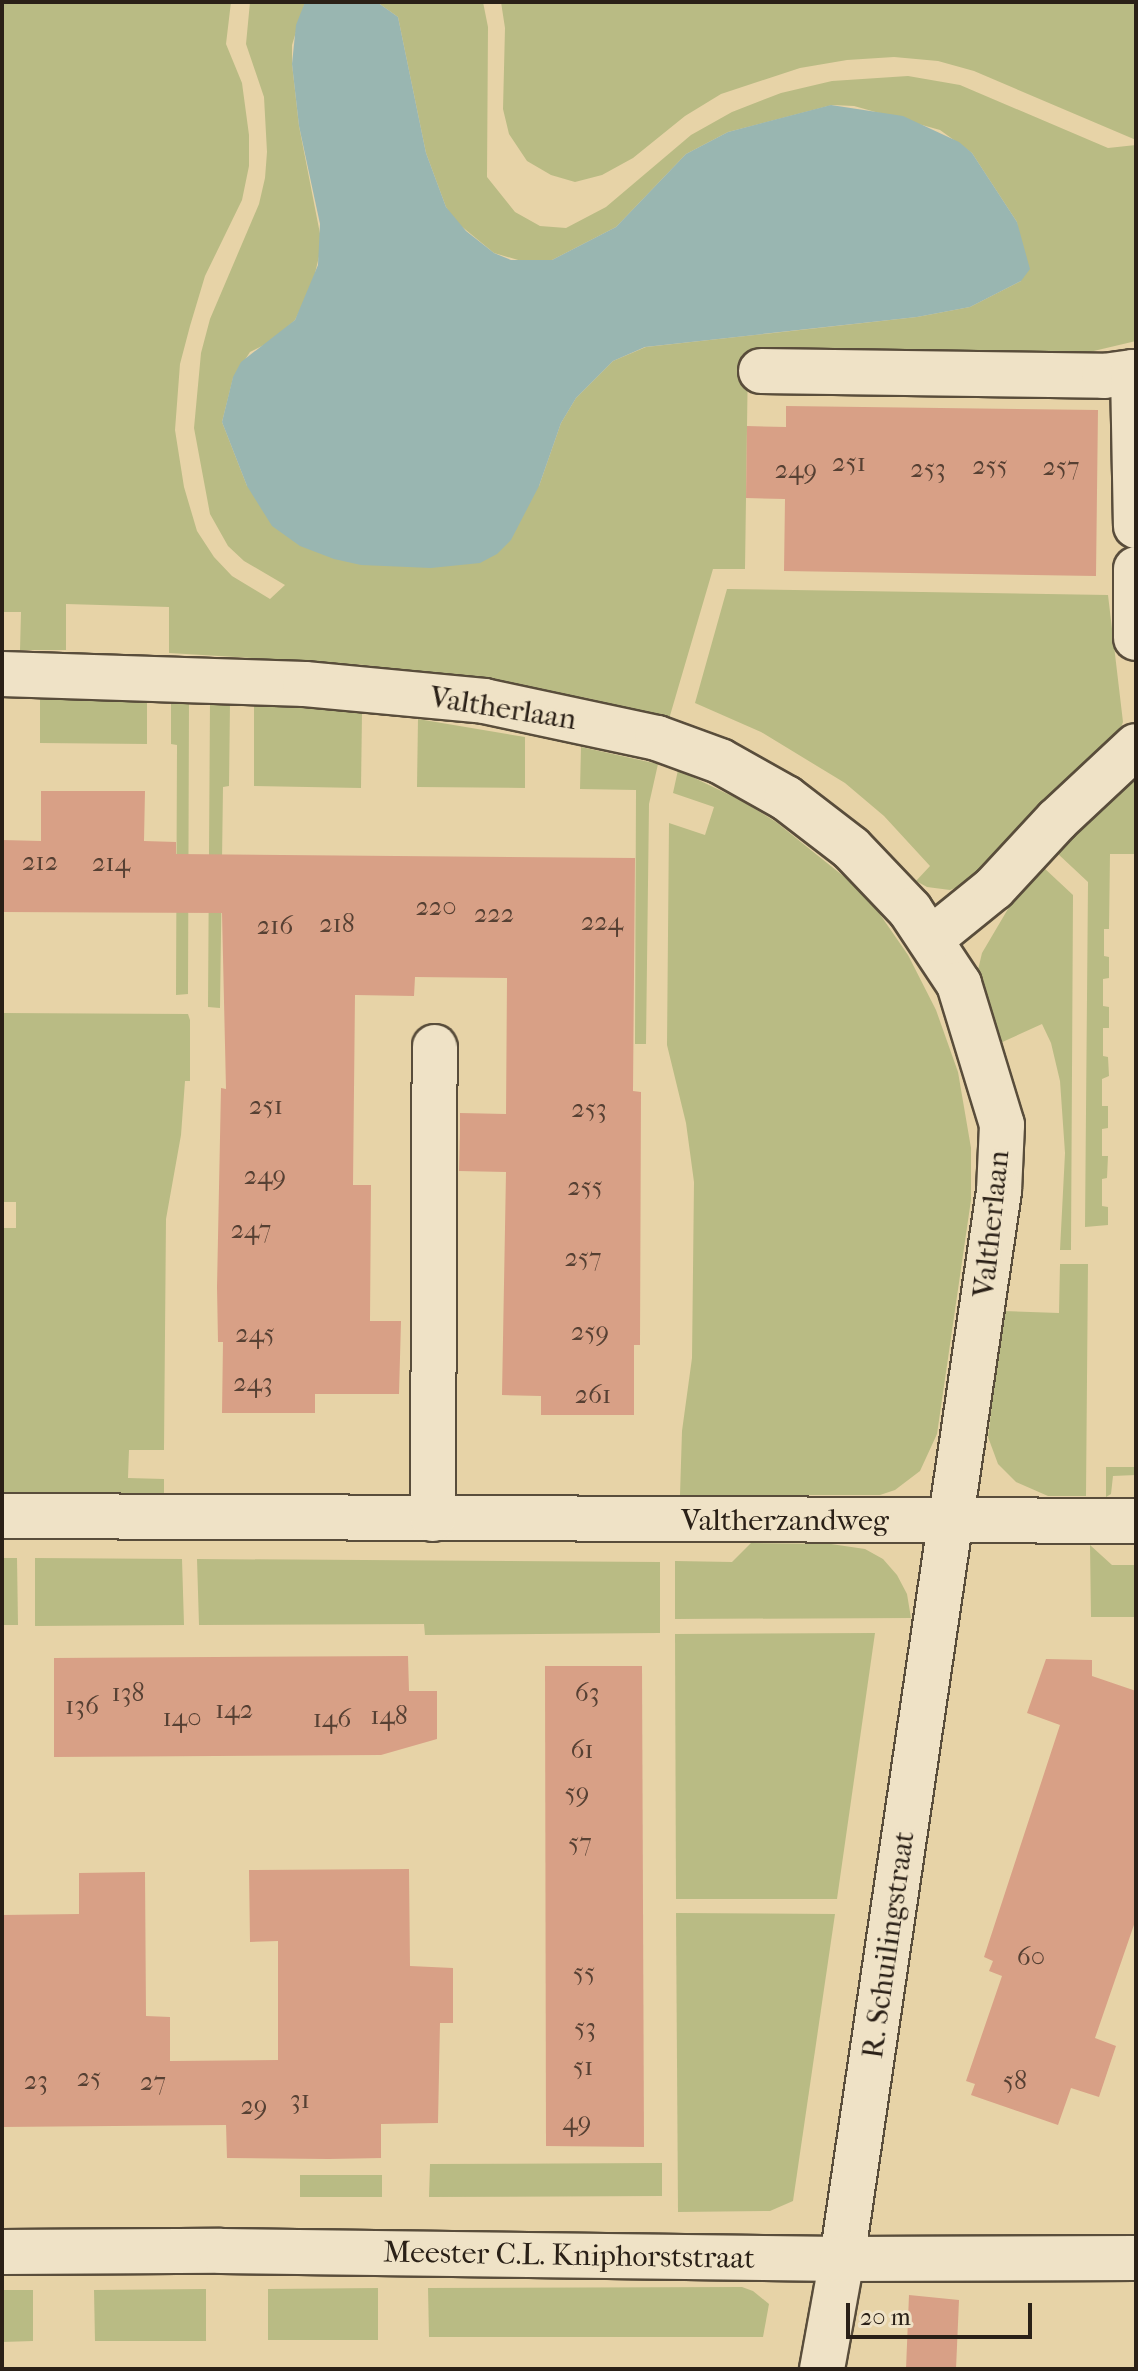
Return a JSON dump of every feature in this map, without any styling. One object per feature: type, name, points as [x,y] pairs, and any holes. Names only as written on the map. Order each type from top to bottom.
[{"type":"street","points":[[761,371],[1104,376],[1135,372],[1136,526]]},
{"type":"street","points":[[1136,569],[1136,638]]},
{"type":"street","name":"Valtherlaan","points":[[2,674],[335,686],[484,701],[657,738],[720,761],[786,798],[851,848],[910,910],[959,984],[1002,1125],[999,1191],[952,1521]]},
{"type":"street","points":[[931,939],[994,888],[1057,820],[1136,746]]},
{"type":"street","points":[[433,1519],[435,1047]]},
{"type":"street","name":"Valtherzandweg","points":[[2,1516],[1136,1521]]},
{"type":"street","name":"R. Schuilingstraat","points":[[822,2369],[842,2259],[952,1521]]},
{"type":"street","name":"Meester C.L. Kniphorststraat","points":[[2,2252],[221,2251],[842,2259],[1136,2258]]},
{"type":"green space","points":[[2,2],[231,2],[226,44],[242,83],[249,135],[249,166],[242,200],[205,276],[190,326],[180,364],[175,430],[184,487],[197,531],[214,557],[232,576],[270,599],[285,585],[244,561],[228,546],[210,514],[194,428],[201,353],[210,319],[259,204],[265,178],[264,97],[246,44],[250,2],[305,2],[292,45],[292,64],[299,126],[322,244],[312,286],[295,320],[270,342],[250,352],[233,378],[222,422],[247,486],[539,486],[561,423],[576,398],[613,361],[646,347],[917,317],[970,307],[1021,281],[1017,222],[972,153],[940,130],[854,106],[832,105],[728,132],[686,154],[616,227],[552,260],[525,262],[494,253],[455,221],[446,207],[426,153],[398,17],[377,2],[483,2],[488,27],[487,177],[515,212],[540,226],[566,228],[606,207],[691,135],[732,112],[781,93],[832,81],[908,76],[960,85],[1108,148],[1136,145],[1136,341],[1064,358],[748,356],[745,569],[713,569],[669,719],[587,698],[365,665],[169,653],[169,607],[66,604],[66,650],[20,650],[21,612],[2,612]]},
{"type":"green space","points":[[501,2],[1136,2],[1136,140],[974,71],[938,61],[894,57],[847,60],[800,68],[721,94],[685,116],[633,158],[602,175],[575,182],[551,175],[527,161],[509,134],[503,109],[505,28]]},
{"type":"green space","points":[[727,589],[1108,595],[1123,722],[1119,733],[966,884],[950,890],[927,887],[916,881],[930,866],[884,816],[845,783],[761,732],[695,703]]},
{"type":"green space","points":[[40,698],[147,699],[147,744],[40,743]]},
{"type":"green space","points":[[189,700],[188,994],[176,995],[177,745],[171,744],[171,701]]},
{"type":"green space","points":[[210,701],[230,703],[229,786],[223,787],[220,1008],[208,1007]]},
{"type":"green space","points":[[254,704],[362,713],[361,788],[254,786]]},
{"type":"green space","points":[[418,719],[525,737],[525,788],[417,787]]},
{"type":"green space","points":[[581,747],[658,764],[649,804],[646,1044],[635,1044],[636,790],[580,789]]},
{"type":"green space","points":[[678,770],[742,801],[776,822],[847,879],[879,913],[908,955],[936,1010],[958,1072],[971,1148],[971,1200],[937,1434],[920,1471],[895,1490],[880,1495],[680,1495],[682,1431],[692,1358],[694,1182],[686,1123],[667,1045],[669,823],[705,835],[714,807],[673,793]]},
{"type":"green space","points":[[1136,779],[1136,854],[1110,854],[1109,929],[1104,929],[1104,956],[1109,957],[1109,978],[1103,979],[1103,1006],[1109,1007],[1109,1028],[1103,1028],[1103,1056],[1108,1057],[1109,1076],[1102,1079],[1102,1106],[1108,1106],[1108,1128],[1102,1129],[1102,1156],[1108,1156],[1107,1178],[1102,1179],[1102,1206],[1108,1207],[1108,1225],[1085,1227],[1088,882],[1057,853]]},
{"type":"green space","points":[[1043,867],[1073,895],[1071,1250],[1060,1250],[1065,1153],[1060,1081],[1051,1043],[1042,1024],[998,1044],[977,974],[982,953],[1015,897]]},
{"type":"green space","points":[[2,1013],[188,1014],[190,1081],[185,1081],[181,1135],[166,1219],[164,1450],[129,1450],[128,1478],[164,1479],[164,1493],[2,1493],[2,1228],[16,1228],[16,1202],[2,1202]]},
{"type":"green space","points":[[1060,1264],[1088,1264],[1086,1496],[1048,1496],[1016,1482],[998,1464],[988,1437],[1003,1311],[1059,1313]]},
{"type":"green space","points":[[1106,1467],[1136,1467],[1136,1475],[1113,1476],[1111,1494],[1106,1497]]},
{"type":"green space","points":[[751,1543],[831,1544],[865,1549],[883,1559],[897,1575],[907,1594],[911,1618],[675,1619],[675,1561],[732,1562]]},
{"type":"green space","points":[[1090,1545],[1112,1565],[1136,1565],[1136,1617],[1091,1617]]},
{"type":"green space","points":[[2,1558],[17,1558],[18,1625],[2,1625]]},
{"type":"green space","points":[[35,1558],[182,1559],[184,1625],[35,1626]]},
{"type":"green space","points":[[197,1559],[660,1562],[660,1633],[425,1635],[424,1624],[199,1625]]},
{"type":"green space","points":[[875,1633],[837,1899],[676,1899],[675,1634]]},
{"type":"green space","points":[[676,1913],[835,1914],[793,2201],[770,2211],[678,2212]]},
{"type":"green space","points":[[662,2163],[662,2196],[429,2197],[430,2164]]},
{"type":"green space","points":[[300,2175],[382,2175],[382,2197],[300,2197]]},
{"type":"green space","points":[[742,2287],[753,2291],[769,2304],[763,2337],[429,2337],[428,2288]]},
{"type":"green space","points":[[378,2288],[378,2340],[268,2340],[268,2289]]},
{"type":"green space","points":[[206,2289],[206,2341],[95,2341],[94,2290]]},
{"type":"green space","points":[[2,2290],[33,2290],[33,2341],[2,2342]]},
{"type":"water","points":[[305,2],[377,2],[398,17],[426,153],[446,207],[466,231],[494,253],[511,260],[552,260],[616,227],[686,154],[728,132],[831,105],[903,116],[959,142],[972,153],[1017,222],[1030,269],[1021,281],[970,307],[917,317],[645,347],[613,361],[576,398],[561,423],[539,486],[511,540],[497,554],[480,563],[431,568],[361,565],[334,559],[300,546],[272,526],[247,486],[222,422],[233,377],[241,362],[295,320],[318,265],[320,224],[299,126],[292,64],[296,25]]},
{"type":"building","points":[[786,406],[1098,410],[1096,576],[784,571],[785,499],[746,498],[747,426],[786,427]]},
{"type":"building","points":[[41,791],[145,791],[144,841],[176,842],[176,854],[635,858],[633,1091],[641,1092],[640,1345],[634,1345],[634,1415],[541,1415],[541,1396],[502,1395],[506,1172],[459,1171],[460,1113],[506,1114],[507,978],[415,977],[414,996],[355,995],[353,1185],[371,1185],[370,1321],[401,1321],[399,1394],[315,1394],[315,1413],[222,1413],[223,1342],[218,1342],[217,1287],[221,1088],[226,1089],[222,913],[2,912],[2,840],[41,841]]},
{"type":"building","points":[[408,1656],[409,1691],[437,1691],[437,1739],[381,1755],[54,1757],[54,1658]]},
{"type":"building","points":[[1046,1659],[1092,1660],[1092,1676],[1136,1691],[1136,1919],[1095,2038],[1116,2046],[1099,2097],[1071,2088],[1058,2125],[971,2095],[975,2084],[966,2081],[1002,1976],[989,1971],[993,1961],[984,1957],[1060,1725],[1027,1713]]},
{"type":"building","points":[[545,1666],[642,1666],[644,2147],[546,2146]]},
{"type":"building","points":[[409,1869],[410,1966],[453,1968],[453,2023],[440,2023],[438,2123],[381,2124],[381,2158],[329,2159],[227,2158],[226,2125],[2,2127],[2,1915],[79,1914],[79,1873],[145,1872],[146,2016],[170,2017],[170,2061],[278,2060],[278,1941],[250,1942],[249,1870]]},
{"type":"building","points":[[909,2295],[959,2300],[956,2369],[906,2369]]}]
